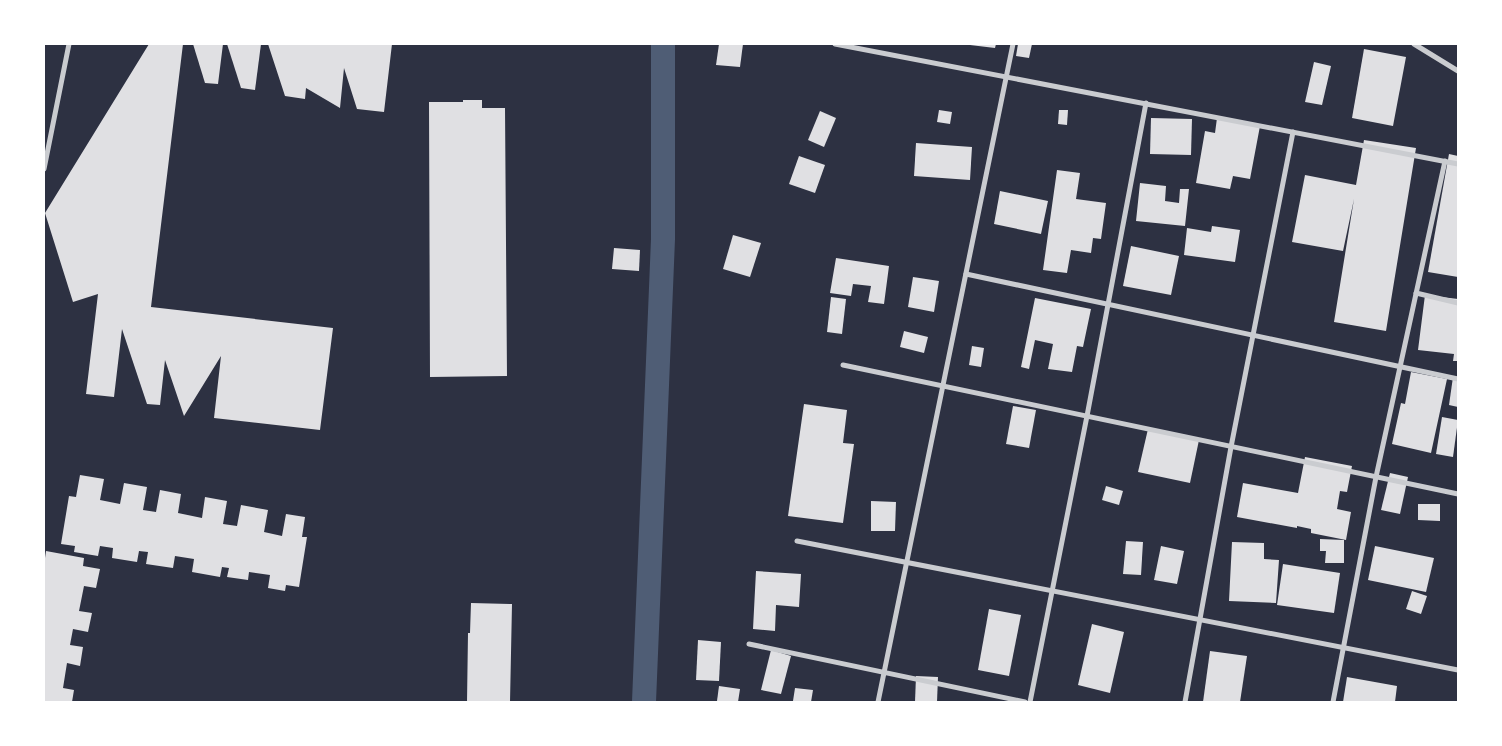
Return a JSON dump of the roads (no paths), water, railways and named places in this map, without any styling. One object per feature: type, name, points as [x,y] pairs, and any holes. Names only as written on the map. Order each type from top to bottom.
[{"type":"street","points":[[44,169],[69,44]]},
{"type":"street","points":[[835,44],[1458,164]]},
{"type":"street","points":[[878,702],[1013,44]]},
{"type":"street","points":[[1414,44],[1458,71]]},
{"type":"street","points":[[1030,702],[1146,104]]},
{"type":"street","points":[[1186,702],[1231,446],[1294,132]]},
{"type":"street","points":[[1333,702],[1376,477],[1445,161]]},
{"type":"street","points":[[966,274],[1458,379]]},
{"type":"street","points":[[1416,293],[1458,302]]},
{"type":"street","points":[[843,365],[1458,494]]},
{"type":"street","points":[[797,541],[1458,670]]},
{"type":"street","points":[[750,644],[1025,702]]},
{"type":"waterway","points":[[644,702],[663,239],[663,44]]}]
